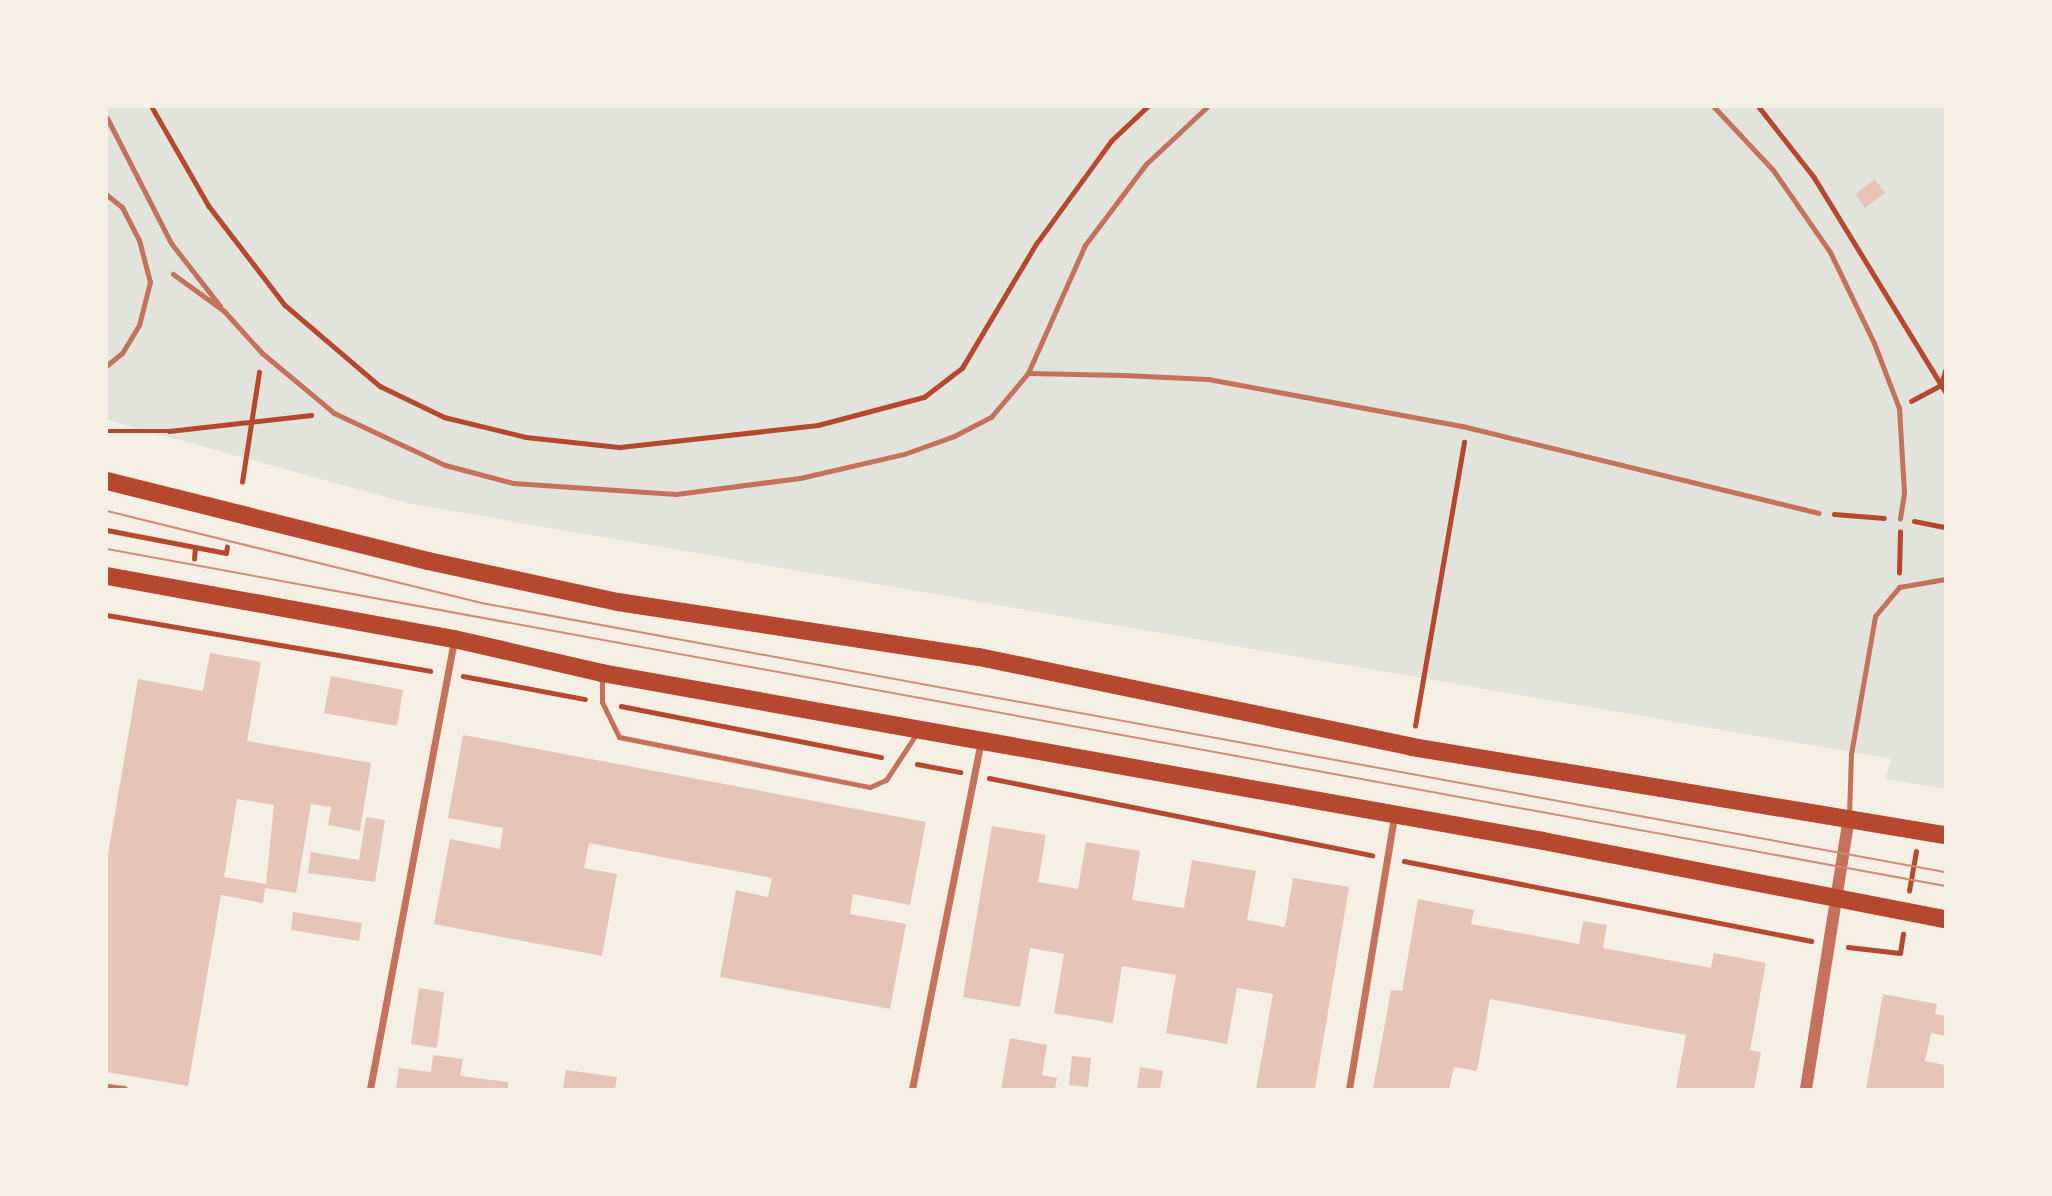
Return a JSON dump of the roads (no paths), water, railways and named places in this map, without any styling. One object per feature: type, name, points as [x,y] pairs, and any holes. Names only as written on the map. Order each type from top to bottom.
[{"type":"main road","points":[[107,481],[428,561],[618,602],[979,657],[1412,747],[1945,835]]},
{"type":"main road","points":[[107,576],[454,639],[602,673],[981,740],[1945,919]]},
{"type":"street","points":[[369,1089],[454,639]]},
{"type":"street","points":[[912,1089],[981,740]]},
{"type":"street","points":[[1349,1089],[1394,816]]},
{"type":"street","points":[[1806,1089],[1839,899],[1849,819]]},
{"type":"street","points":[[107,1087],[124,1089]]},
{"type":"lane","points":[[107,118],[172,243],[224,311],[261,354],[334,413],[445,465],[513,483],[676,494],[800,478],[904,454],[990,417],[1028,373],[1085,245],[1146,164],[1207,107]]},
{"type":"lane","points":[[1714,107],[1773,170],[1830,252],[1874,343],[1899,408],[1904,494],[1900,519]]},
{"type":"lane","points":[[107,195],[122,207],[139,240],[150,282],[139,325],[122,353],[107,365]]},
{"type":"lane","points":[[173,274],[224,311]]},
{"type":"lane","points":[[1028,373],[1208,379],[1466,427],[1819,513]]},
{"type":"lane","points":[[1849,819],[1851,754],[1875,617],[1899,587],[1945,579]]},
{"type":"lane","points":[[602,673],[602,702],[619,737],[870,787],[886,780],[919,731]]},
{"type":"tram line","points":[[107,511],[487,604],[1945,872]]},
{"type":"tram line","points":[[107,549],[1945,886]]}]
